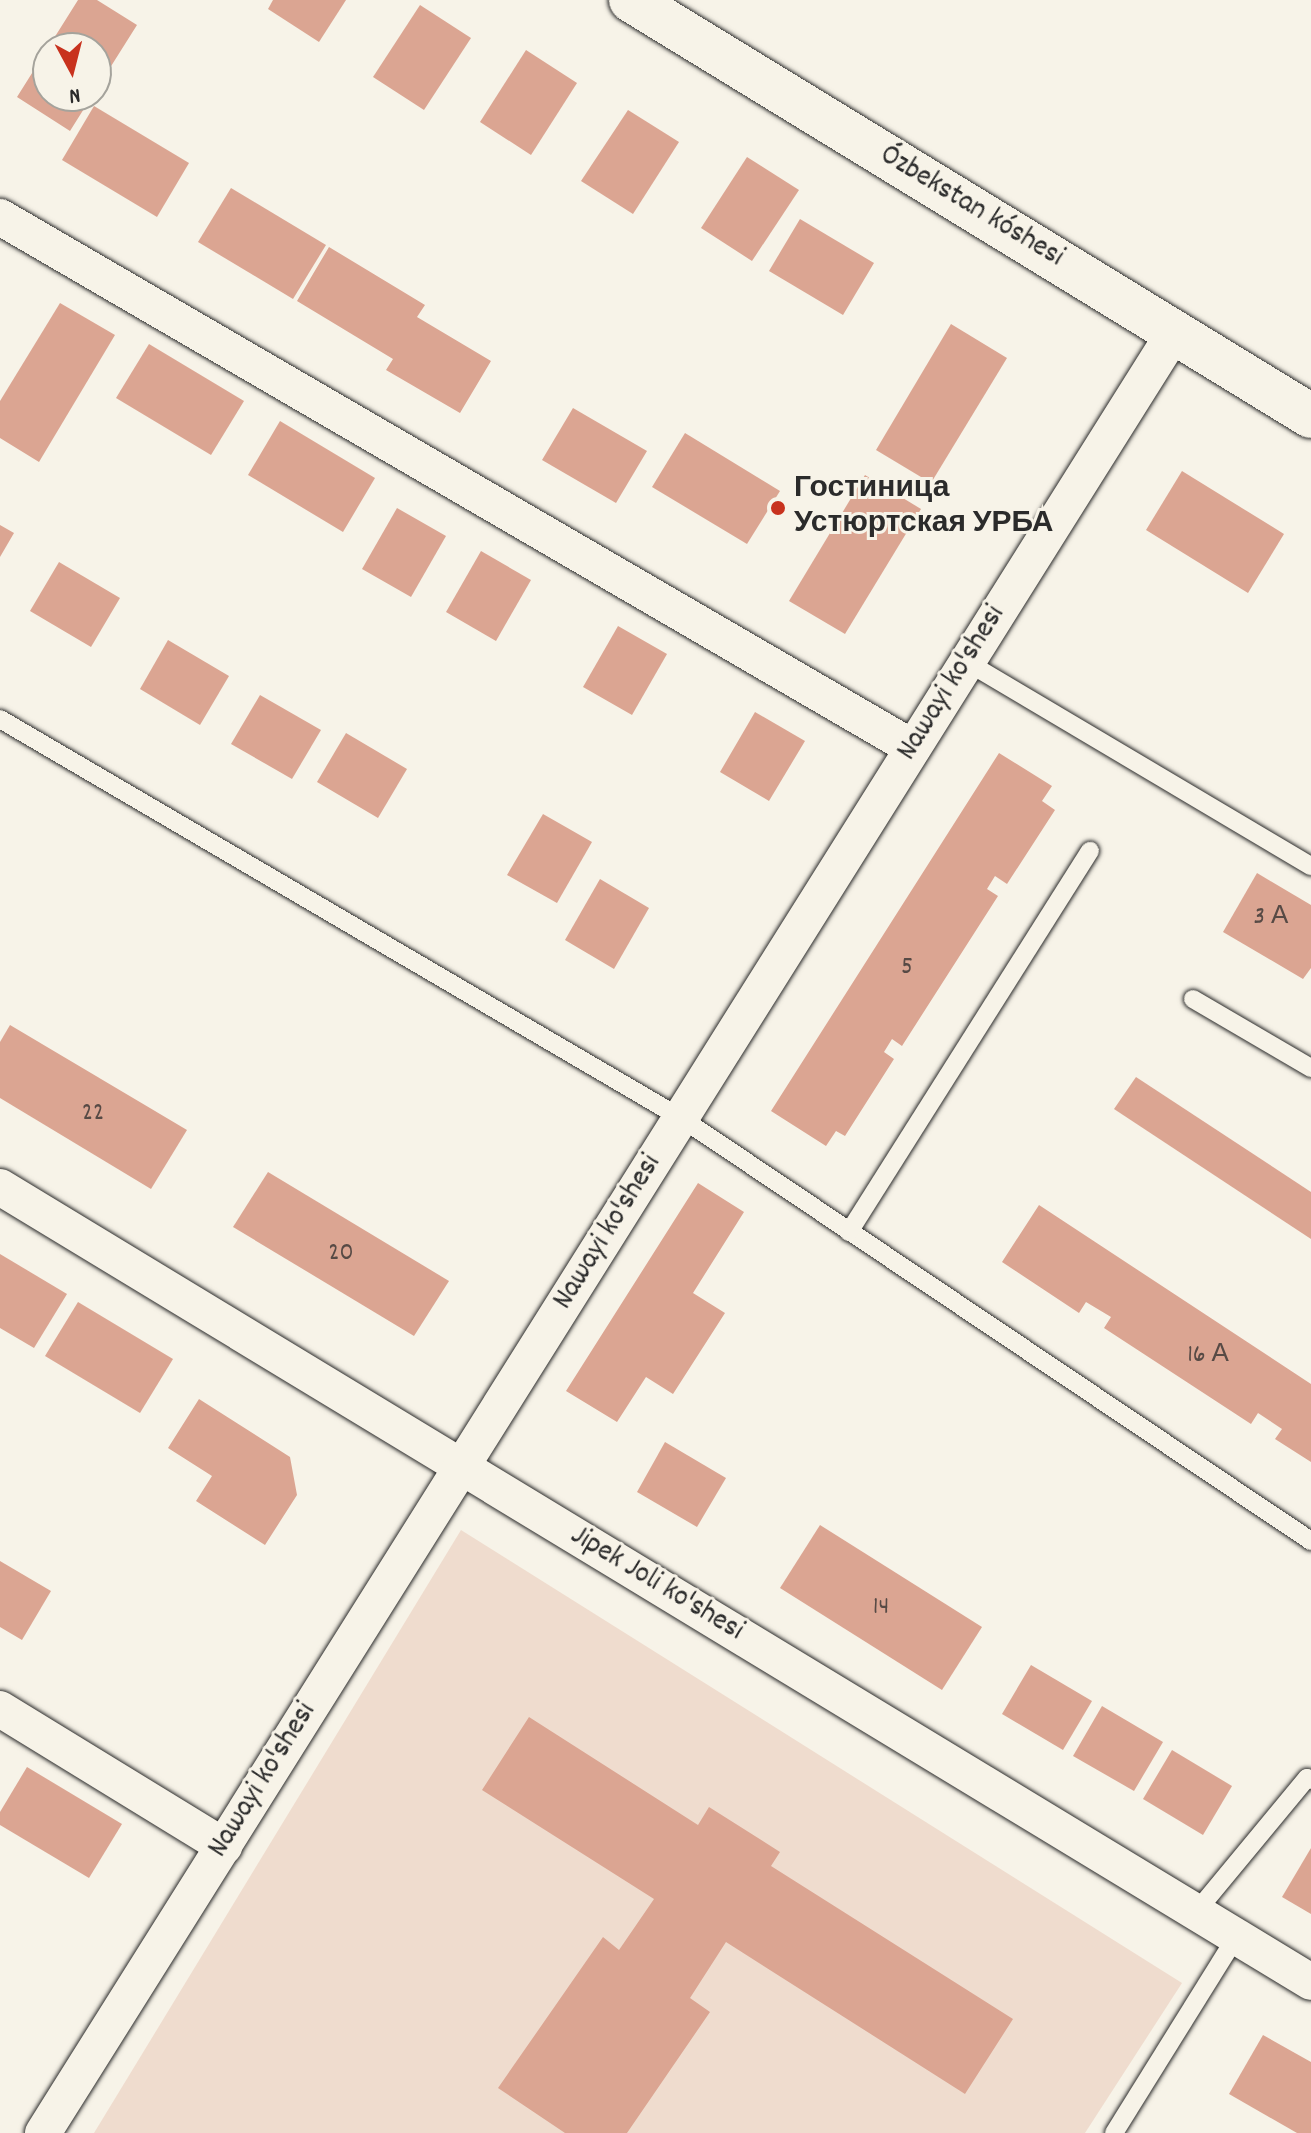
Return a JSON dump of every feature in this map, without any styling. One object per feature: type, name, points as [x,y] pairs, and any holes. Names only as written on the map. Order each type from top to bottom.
[{"type":"street","name":"Ózbekstan kóshesi","points":[[631,0],[1311,416]]},
{"type":"street","points":[[0,217],[913,748]]},
{"type":"street","name":"Nawayi ko'shesi","points":[[43,2133],[1174,333]]},
{"type":"street","name":"Jipek Joli ko'shesi","points":[[0,1187],[1311,1982]]},
{"type":"street","points":[[0,1709],[224,1846]]},
{"type":"lane","points":[[967,662],[1311,866]]},
{"type":"lane","points":[[0,719],[681,1118],[1311,1541]]},
{"type":"lane","points":[[849,1232],[1090,851]]},
{"type":"lane","points":[[1193,999],[1311,1068]]},
{"type":"lane","points":[[1196,1912],[1310,1775]]},
{"type":"lane","points":[[1114,2133],[1236,1937]]},
{"type":"shaded area","points":[[461,1530],[1182,1983],[1085,2133],[94,2133]]},
{"type":"building","points":[[78,0],[97,0],[137,25],[112,65],[112,32],[58,32]]},
{"type":"building","points":[[273,0],[346,0],[319,42],[268,9]]},
{"type":"building","points":[[420,5],[471,38],[424,110],[373,77]]},
{"type":"building","points":[[526,50],[577,83],[531,155],[480,122]]},
{"type":"building","points":[[32,73],[32,107],[17,97]]},
{"type":"building","points":[[628,110],[679,142],[633,214],[581,181]]},
{"type":"building","points":[[40,112],[82,112],[70,131]]},
{"type":"building","points":[[90,112],[104,112],[189,163],[157,217],[62,160]]},
{"type":"building","points":[[747,157],[799,190],[752,261],[701,228]]},
{"type":"building","points":[[231,188],[326,245],[293,299],[198,242]]},
{"type":"building","points":[[800,219],[874,263],[843,315],[769,271]]},
{"type":"building","points":[[329,247],[425,305],[417,317],[491,361],[460,413],[386,370],[393,359],[297,301]]},
{"type":"building","points":[[60,303],[115,335],[39,462],[0,438],[0,401]]},
{"type":"building","points":[[951,324],[1007,358],[931,483],[876,450]]},
{"type":"building","points":[[149,344],[244,401],[211,455],[116,398]]},
{"type":"building","points":[[573,408],[647,451],[616,503],[542,460]]},
{"type":"building","points":[[280,421],[375,478],[343,532],[248,475]]},
{"type":"building","points":[[685,433],[780,491],[747,544],[652,487]]},
{"type":"building","points":[[1182,471],[1284,534],[1248,593],[1146,530]]},
{"type":"building","points":[[865,475],[921,509],[845,634],[789,601]]},
{"type":"building","points":[[397,508],[446,536],[411,597],[362,569]]},
{"type":"building","points":[[0,525],[14,533],[0,557]]},
{"type":"building","points":[[481,551],[531,580],[496,641],[446,612]]},
{"type":"building","points":[[59,562],[120,598],[91,647],[30,611]]},
{"type":"building","points":[[618,626],[667,654],[632,715],[583,687]]},
{"type":"building","points":[[168,640],[229,676],[200,725],[140,689]]},
{"type":"building","points":[[260,695],[321,730],[292,779],[231,744]]},
{"type":"building","points":[[755,712],[805,741],[769,801],[720,772]]},
{"type":"building","points":[[346,733],[407,769],[378,818],[317,782]]},
{"type":"building","points":[[999,753],[1052,786],[1042,801],[1055,810],[1007,884],[995,876],[987,889],[998,896],[902,1046],[892,1039],[884,1052],[894,1059],[845,1136],[836,1131],[826,1146],[771,1111]]},
{"type":"building","points":[[543,814],[592,842],[557,903],[507,875]]},
{"type":"building","points":[[1257,873],[1311,905],[1311,968],[1303,979],[1223,932]]},
{"type":"building","points":[[600,879],[649,908],[614,969],[565,940]]},
{"type":"building","points":[[10,1025],[187,1130],[151,1189],[0,1098],[0,1042]]},
{"type":"building","points":[[1136,1077],[1311,1192],[1311,1239],[1114,1109]]},
{"type":"building","points":[[268,1172],[449,1281],[414,1336],[233,1227]]},
{"type":"building","points":[[698,1183],[744,1212],[693,1293],[725,1313],[673,1394],[646,1377],[617,1422],[566,1391]]},
{"type":"building","points":[[1039,1205],[1311,1384],[1311,1462],[1275,1439],[1282,1429],[1258,1413],[1251,1424],[1104,1328],[1111,1317],[1086,1302],[1079,1313],[1002,1262]]},
{"type":"building","points":[[0,1254],[67,1294],[34,1348],[0,1328]]},
{"type":"building","points":[[78,1302],[173,1359],[140,1413],[45,1356]]},
{"type":"building","points":[[199,1399],[290,1457],[297,1495],[265,1545],[196,1501],[212,1476],[168,1448]]},
{"type":"building","points":[[665,1442],[726,1478],[697,1527],[637,1492]]},
{"type":"building","points":[[820,1525],[982,1627],[942,1690],[780,1588]]},
{"type":"building","points":[[0,1561],[51,1591],[22,1640],[0,1627]]},
{"type":"building","points":[[1031,1665],[1092,1701],[1063,1750],[1002,1714]]},
{"type":"building","points":[[1102,1706],[1163,1742],[1134,1791],[1073,1756]]},
{"type":"building","points":[[529,1717],[698,1825],[709,1807],[780,1852],[771,1866],[1013,2019],[965,2094],[726,1942],[690,1998],[710,2012],[627,2133],[565,2133],[498,2088],[603,1937],[619,1950],[654,1899],[482,1790]]},
{"type":"building","points":[[1172,1750],[1232,1786],[1203,1835],[1143,1799]]},
{"type":"building","points":[[27,1767],[122,1824],[89,1878],[0,1825],[0,1812]]},
{"type":"building","points":[[1311,1848],[1311,1914],[1282,1897]]},
{"type":"building","points":[[1263,2035],[1311,2062],[1311,2133],[1297,2133],[1229,2094]]},
{"type":"place","name":"Гостиница Устюртская УРБА","points":[[778,508]]}]
